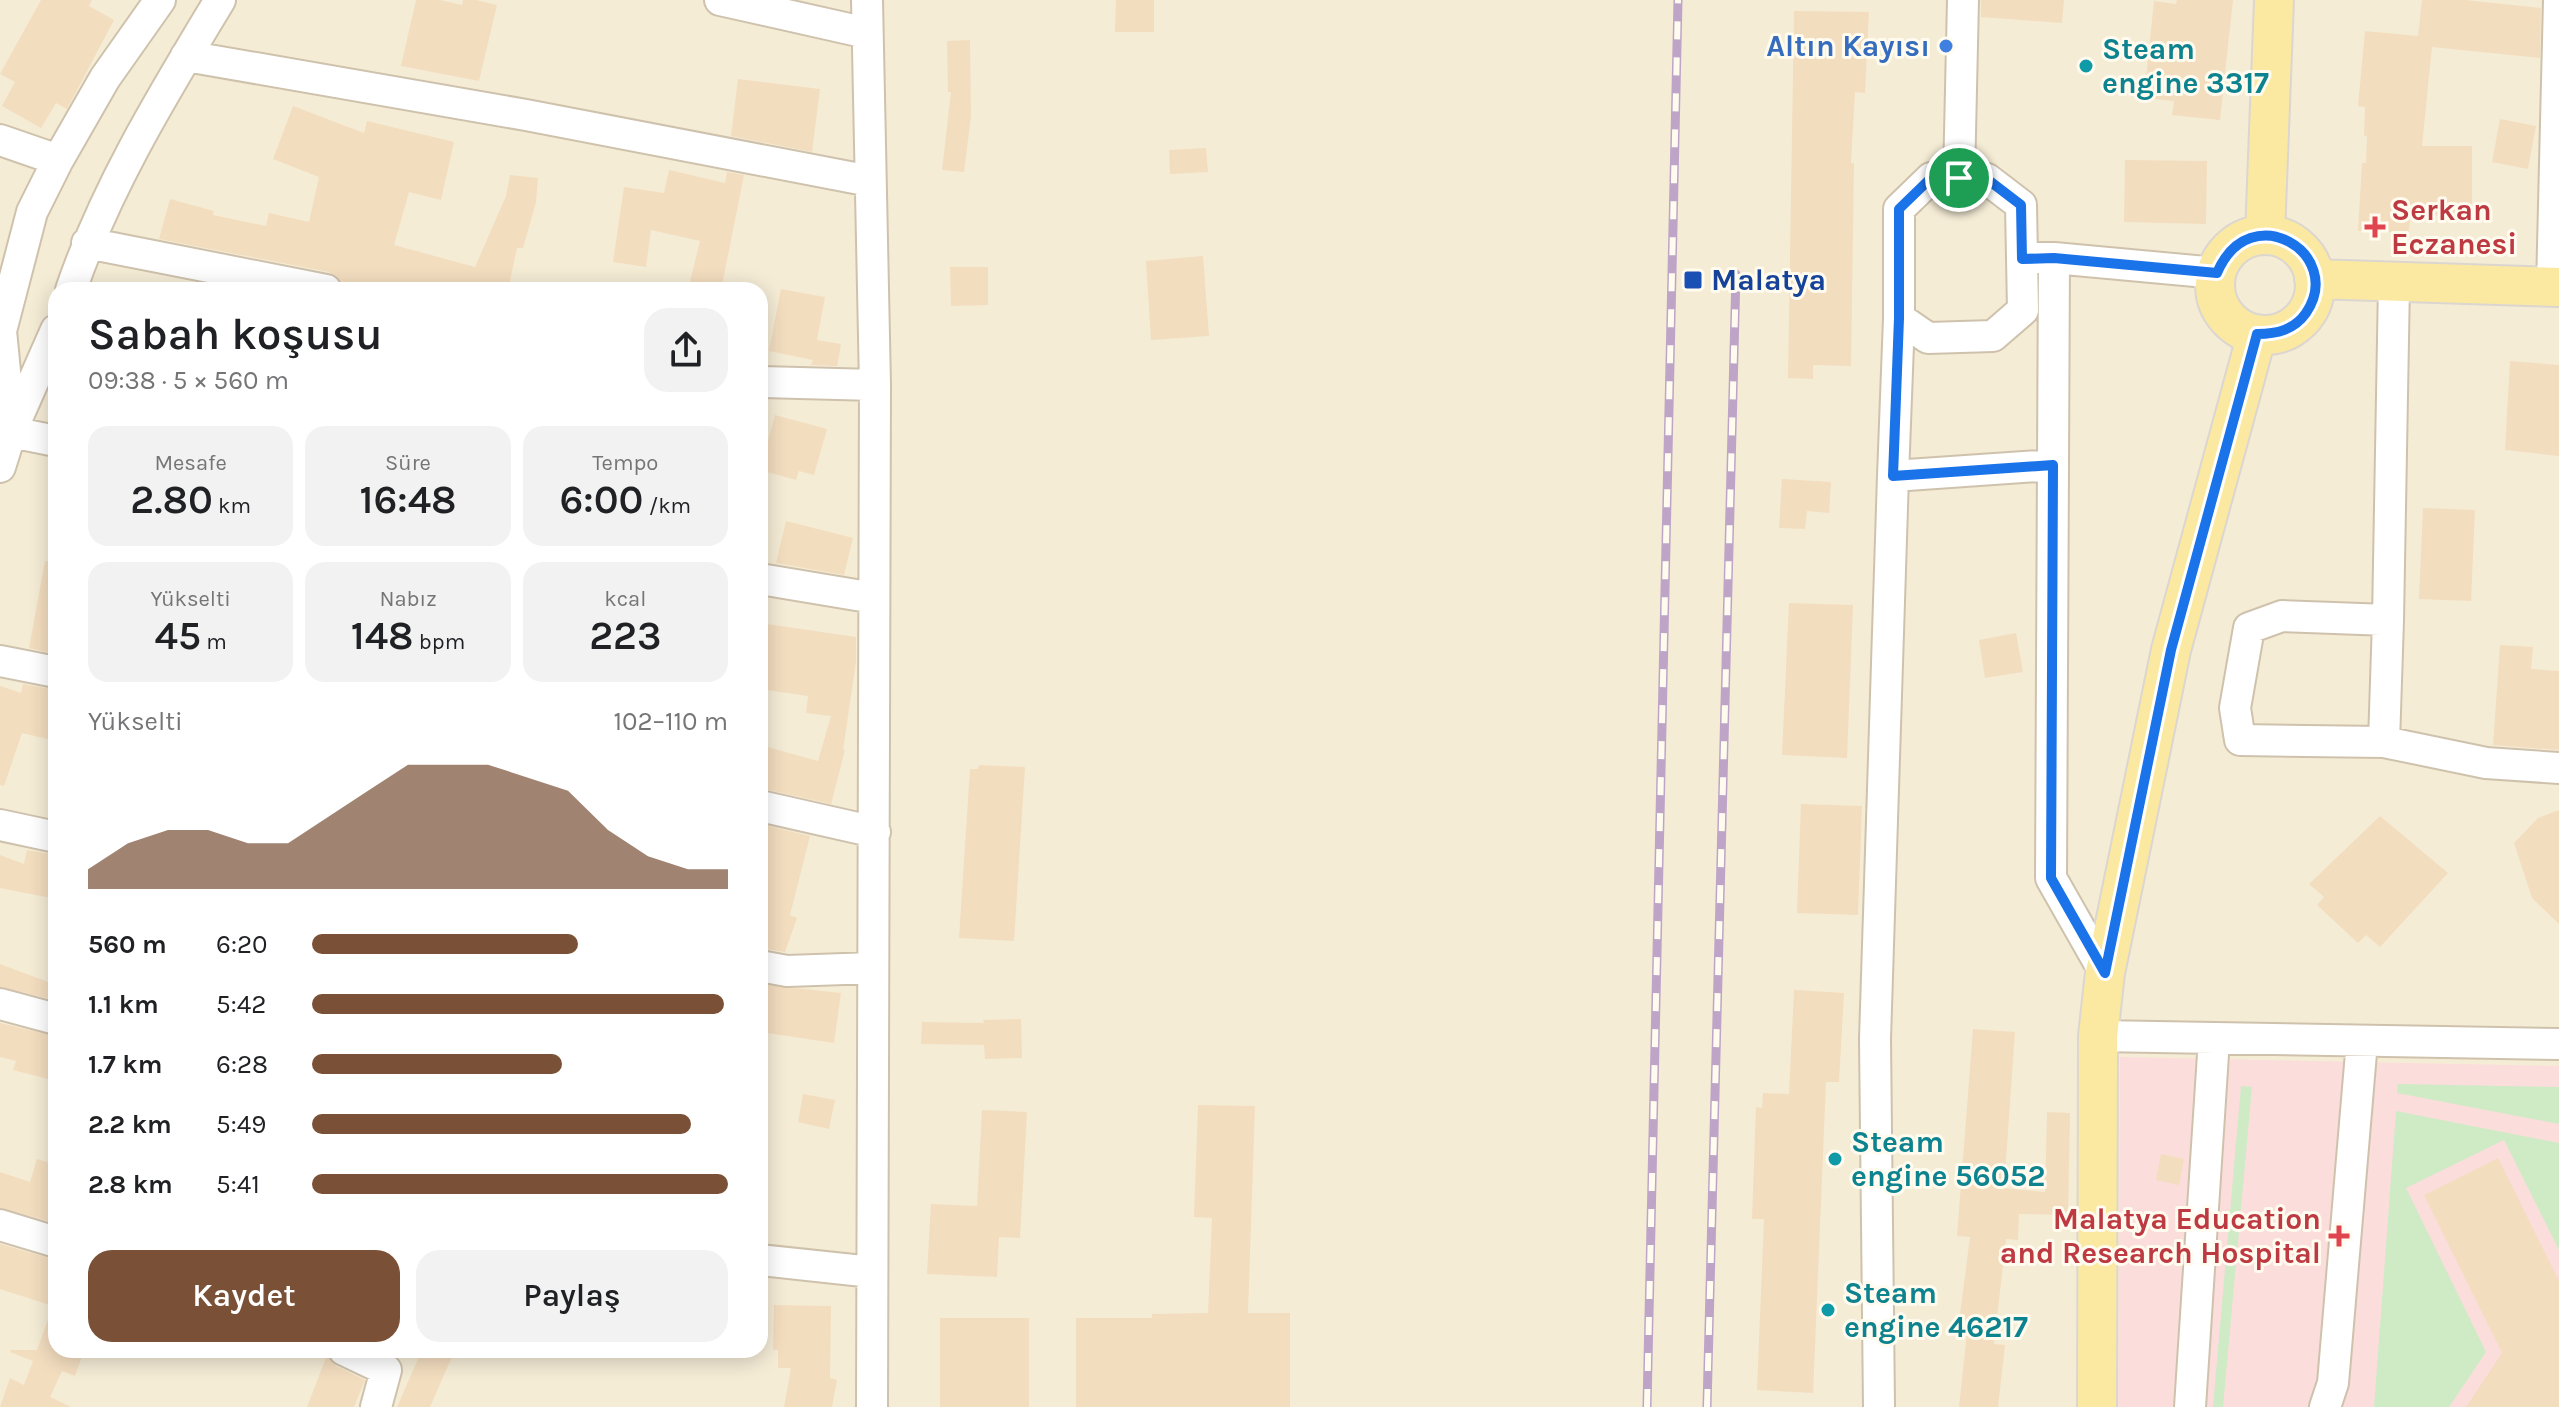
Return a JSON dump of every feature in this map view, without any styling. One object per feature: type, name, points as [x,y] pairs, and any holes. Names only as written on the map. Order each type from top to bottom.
[{"type":"main road","points":[[2265,235],[2274,0]]},
{"type":"main road","points":[[2265,235],[2282,237],[2296,245],[2308,258],[2314,279],[2311,305],[2302,319],[2289,329],[2273,334],[2257,334],[2235,324],[2220,306],[2216,290],[2217,273],[2223,258],[2235,246],[2249,237],[2265,235]]},
{"type":"main road","points":[[2314,279],[2556,287]]},
{"type":"main road","points":[[2097,1407],[2098,1036],[2105,973],[2171,650],[2257,334]]},
{"type":"street","points":[[11,432],[1,331],[32,212],[105,78],[160,0]]},
{"type":"street","points":[[74,282],[87,243],[159,102],[220,0]]},
{"type":"street","points":[[720,0],[867,33]]},
{"type":"street","points":[[867,0],[875,385],[872,1407]]},
{"type":"street","points":[[1959,178],[1963,0]]},
{"type":"street","points":[[2556,287],[2559,0]]},
{"type":"street","points":[[186,56],[526,115],[870,181]]},
{"type":"street","points":[[0,140],[58,160]]},
{"type":"street","points":[[1879,1407],[1875,1039],[1899,318],[1899,209],[1931,178],[1987,179],[2021,205],[2023,310],[1993,336],[1928,338],[1899,318]]},
{"type":"street","points":[[87,243],[285,282]]},
{"type":"street","points":[[2022,259],[2054,258],[2217,273]]},
{"type":"street","points":[[2054,258],[2051,878],[2105,973]]},
{"type":"street","points":[[2384,742],[2394,283]]},
{"type":"street","points":[[0,467],[11,432],[48,348]]},
{"type":"street","points":[[768,382],[875,385]]},
{"type":"street","points":[[11,432],[48,439]]},
{"type":"street","points":[[1893,476],[2053,465]]},
{"type":"street","points":[[768,580],[874,598]]},
{"type":"street","points":[[2388,620],[2282,616],[2249,628],[2235,708],[2240,740],[2384,742],[2486,763],[2559,768]]},
{"type":"street","points":[[0,661],[48,670]]},
{"type":"street","points":[[768,808],[875,832]]},
{"type":"street","points":[[0,825],[48,835]]},
{"type":"street","points":[[768,967],[787,971],[873,968]]},
{"type":"street","points":[[0,1004],[48,1017]]},
{"type":"street","points":[[2098,1036],[2559,1044]]},
{"type":"street","points":[[2190,1407],[2214,1039]]},
{"type":"street","points":[[2325,1407],[2333,1383],[2362,1041]]},
{"type":"street","points":[[0,1225],[48,1240]]},
{"type":"street","points":[[768,1261],[872,1272]]},
{"type":"street","points":[[376,1407],[391,1360]]},
{"type":"shaded area","points":[[0,0],[2559,0],[2559,1407],[0,1407]]},
{"type":"shaded area","name":"Malatya Education and Research Hospital","points":[[2120,1057],[2559,1066],[2559,1407],[2118,1407]]},
{"type":"green space","points":[[2398,1084],[2559,1087],[2559,1124],[2397,1093]]},
{"type":"green space","points":[[2241,1086],[2252,1087],[2223,1407],[2213,1407]]},
{"type":"green space","points":[[2396,1111],[2559,1143],[2559,1250],[2504,1140],[2406,1188],[2486,1352],[2449,1407],[2374,1407]]},
{"type":"building","points":[[41,0],[92,0],[89,6],[114,20],[67,109],[56,103],[41,128],[2,106],[15,82],[0,74]]},
{"type":"building","points":[[416,0],[440,0],[462,5],[463,0],[476,0],[497,5],[479,81],[401,66]]},
{"type":"building","points":[[1116,0],[1154,0],[1154,32],[1115,32]]},
{"type":"building","points":[[1981,0],[2064,0],[2062,23],[1981,17]]},
{"type":"building","points":[[2177,0],[2233,0],[2220,120],[2172,115],[2174,101],[2144,98],[2154,1],[2176,4]]},
{"type":"building","points":[[2422,0],[2465,0],[2541,8],[2540,58],[2432,47],[2422,146],[2472,146],[2472,215],[2410,216],[2409,233],[2358,231],[2362,163],[2366,163],[2367,136],[2364,136],[2365,107],[2358,106],[2365,31],[2418,36]]},
{"type":"building","points":[[1794,11],[1869,12],[1865,93],[1855,92],[1851,163],[1854,163],[1851,366],[1813,365],[1813,379],[1788,378]]},
{"type":"building","points":[[970,40],[971,116],[964,172],[942,170],[951,92],[948,92],[947,41]]},
{"type":"building","points":[[738,79],[820,89],[812,152],[731,136]]},
{"type":"building","points":[[293,106],[364,133],[367,121],[454,142],[441,200],[409,192],[394,245],[475,267],[506,196],[510,175],[538,178],[536,202],[523,248],[517,248],[510,282],[344,282],[329,272],[159,239],[170,199],[214,211],[213,215],[266,226],[269,213],[309,222],[319,177],[273,159]]},
{"type":"building","points":[[2500,119],[2536,126],[2528,169],[2492,162]]},
{"type":"building","points":[[1206,148],[1208,172],[1170,174],[1169,150]]},
{"type":"building","points":[[2125,160],[2207,161],[2206,224],[2124,222]]},
{"type":"building","points":[[669,170],[725,183],[727,172],[744,175],[723,282],[690,282],[700,241],[651,230],[646,267],[613,262],[624,187],[664,193]]},
{"type":"building","points":[[1203,256],[1209,336],[1151,340],[1146,261]]},
{"type":"building","points":[[950,267],[988,267],[988,305],[951,306]]},
{"type":"building","points":[[781,289],[825,297],[817,340],[841,344],[837,366],[811,365],[813,360],[769,351]]},
{"type":"building","points":[[2510,361],[2559,365],[2559,456],[2505,450]]},
{"type":"building","points":[[775,415],[827,429],[814,475],[799,471],[796,480],[768,472],[768,441]]},
{"type":"building","points":[[1782,479],[1831,482],[1829,513],[1807,511],[1805,529],[1779,528]]},
{"type":"building","points":[[2423,508],[2475,510],[2471,601],[2419,599]]},
{"type":"building","points":[[786,521],[853,538],[844,575],[776,563]]},
{"type":"building","points":[[45,561],[48,561],[48,652],[29,648]]},
{"type":"building","points":[[1789,603],[1853,605],[1847,758],[1782,755]]},
{"type":"building","points":[[768,624],[856,637],[856,662],[845,750],[831,804],[768,790],[768,747],[818,761],[831,716],[806,713],[808,696],[768,690]]},
{"type":"building","points":[[2016,633],[2023,672],[1985,678],[1979,640]]},
{"type":"building","points":[[2500,645],[2533,647],[2531,669],[2559,671],[2559,750],[2493,745]]},
{"type":"building","points":[[23,684],[48,689],[48,739],[22,733],[4,786],[0,785],[0,686],[21,693]]},
{"type":"building","points":[[979,765],[1025,767],[1014,941],[959,938],[970,769],[978,769]]},
{"type":"building","points":[[1801,804],[1862,806],[1858,915],[1797,913]]},
{"type":"building","points":[[2559,810],[2559,924],[2532,898],[2514,843],[2538,818]]},
{"type":"building","points":[[2380,816],[2448,873],[2380,947],[2366,935],[2358,943],[2317,905],[2324,897],[2309,884]]},
{"type":"building","points":[[768,826],[810,836],[790,915],[797,918],[785,952],[768,949]]},
{"type":"building","points":[[27,850],[48,854],[48,897],[0,888],[0,855],[24,864]]},
{"type":"building","points":[[0,964],[48,982],[48,998],[0,987]]},
{"type":"building","points":[[768,985],[841,993],[834,1043],[768,1033]]},
{"type":"building","points":[[1794,990],[1844,993],[1839,1082],[1826,1082],[1813,1393],[1757,1390],[1764,1219],[1752,1219],[1756,1107],[1762,1108],[1763,1093],[1789,1094]]},
{"type":"building","points":[[1021,1019],[1022,1058],[985,1059],[984,1045],[921,1044],[922,1022],[984,1023],[983,1020]]},
{"type":"building","points":[[0,1023],[48,1034],[48,1079],[13,1070],[16,1061],[0,1057]]},
{"type":"building","points":[[1973,1029],[2015,1032],[2004,1188],[2045,1192],[2047,1112],[2070,1113],[2068,1215],[2019,1214],[2018,1240],[2006,1239],[1994,1344],[2005,1345],[1998,1407],[1959,1407],[1968,1323],[1959,1322],[1970,1237],[1957,1236]]},
{"type":"building","points":[[803,1094],[835,1100],[829,1129],[798,1122]]},
{"type":"building","points":[[1198,1105],[1255,1106],[1248,1313],[1290,1313],[1290,1407],[1076,1407],[1076,1318],[1152,1318],[1152,1314],[1208,1313],[1212,1218],[1194,1217]]},
{"type":"building","points":[[982,1110],[1027,1112],[1020,1238],[999,1237],[997,1277],[927,1274],[931,1204],[977,1206]]},
{"type":"building","points":[[2161,1154],[2184,1159],[2179,1185],[2156,1180]]},
{"type":"building","points":[[2498,1158],[2559,1281],[2559,1407],[2466,1407],[2502,1353],[2424,1195]]},
{"type":"building","points":[[37,1159],[48,1162],[48,1221],[0,1208],[0,1172],[30,1182]]},
{"type":"building","points":[[0,1244],[48,1258],[48,1304],[0,1289]]},
{"type":"building","points":[[774,1305],[831,1306],[830,1378],[837,1380],[832,1407],[784,1407],[791,1368],[778,1368],[778,1350],[773,1350]]},
{"type":"building","points":[[940,1318],[1029,1318],[1029,1407],[940,1407]]},
{"type":"building","points":[[48,1320],[48,1358],[81,1358],[75,1376],[62,1371],[50,1397],[71,1407],[0,1407],[10,1378],[24,1385],[33,1361],[11,1350],[37,1350]]},
{"type":"building","points":[[326,1358],[365,1380],[354,1407],[307,1407]]},
{"type":"building","points":[[418,1358],[451,1358],[430,1407],[397,1407]]},
{"type":"railway","points":[[1647,1407],[1678,0]]},
{"type":"railway","points":[[1707,1407],[1736,274]]},
{"type":"place","name":"Altın Kayısı","points":[[1946,46]]},
{"type":"place","name":"Steam engine 3317","points":[[2086,66]]},
{"type":"place","name":"Serkan Eczanesi","points":[[2375,227]]},
{"type":"place","name":"Malatya","points":[[1693,280]]},
{"type":"place","name":"Steam engine 56052","points":[[1835,1159]]},
{"type":"place","name":"Malatya Education and Research Hospital","points":[[2339,1236]]},
{"type":"place","name":"Steam engine 46217","points":[[1828,1310]]},
{"type":"route","points":[[1931,178],[1959,178],[1987,179],[2021,205],[2022,259],[2054,258],[2217,273],[2223,258],[2235,246],[2249,237],[2265,235],[2282,237],[2296,245],[2308,258],[2314,273],[2315,289],[2311,305],[2302,319],[2289,329],[2273,334],[2257,334],[2171,650],[2105,973],[2051,878],[2053,465],[1893,476],[1899,318],[1899,209],[1931,178]]}]
